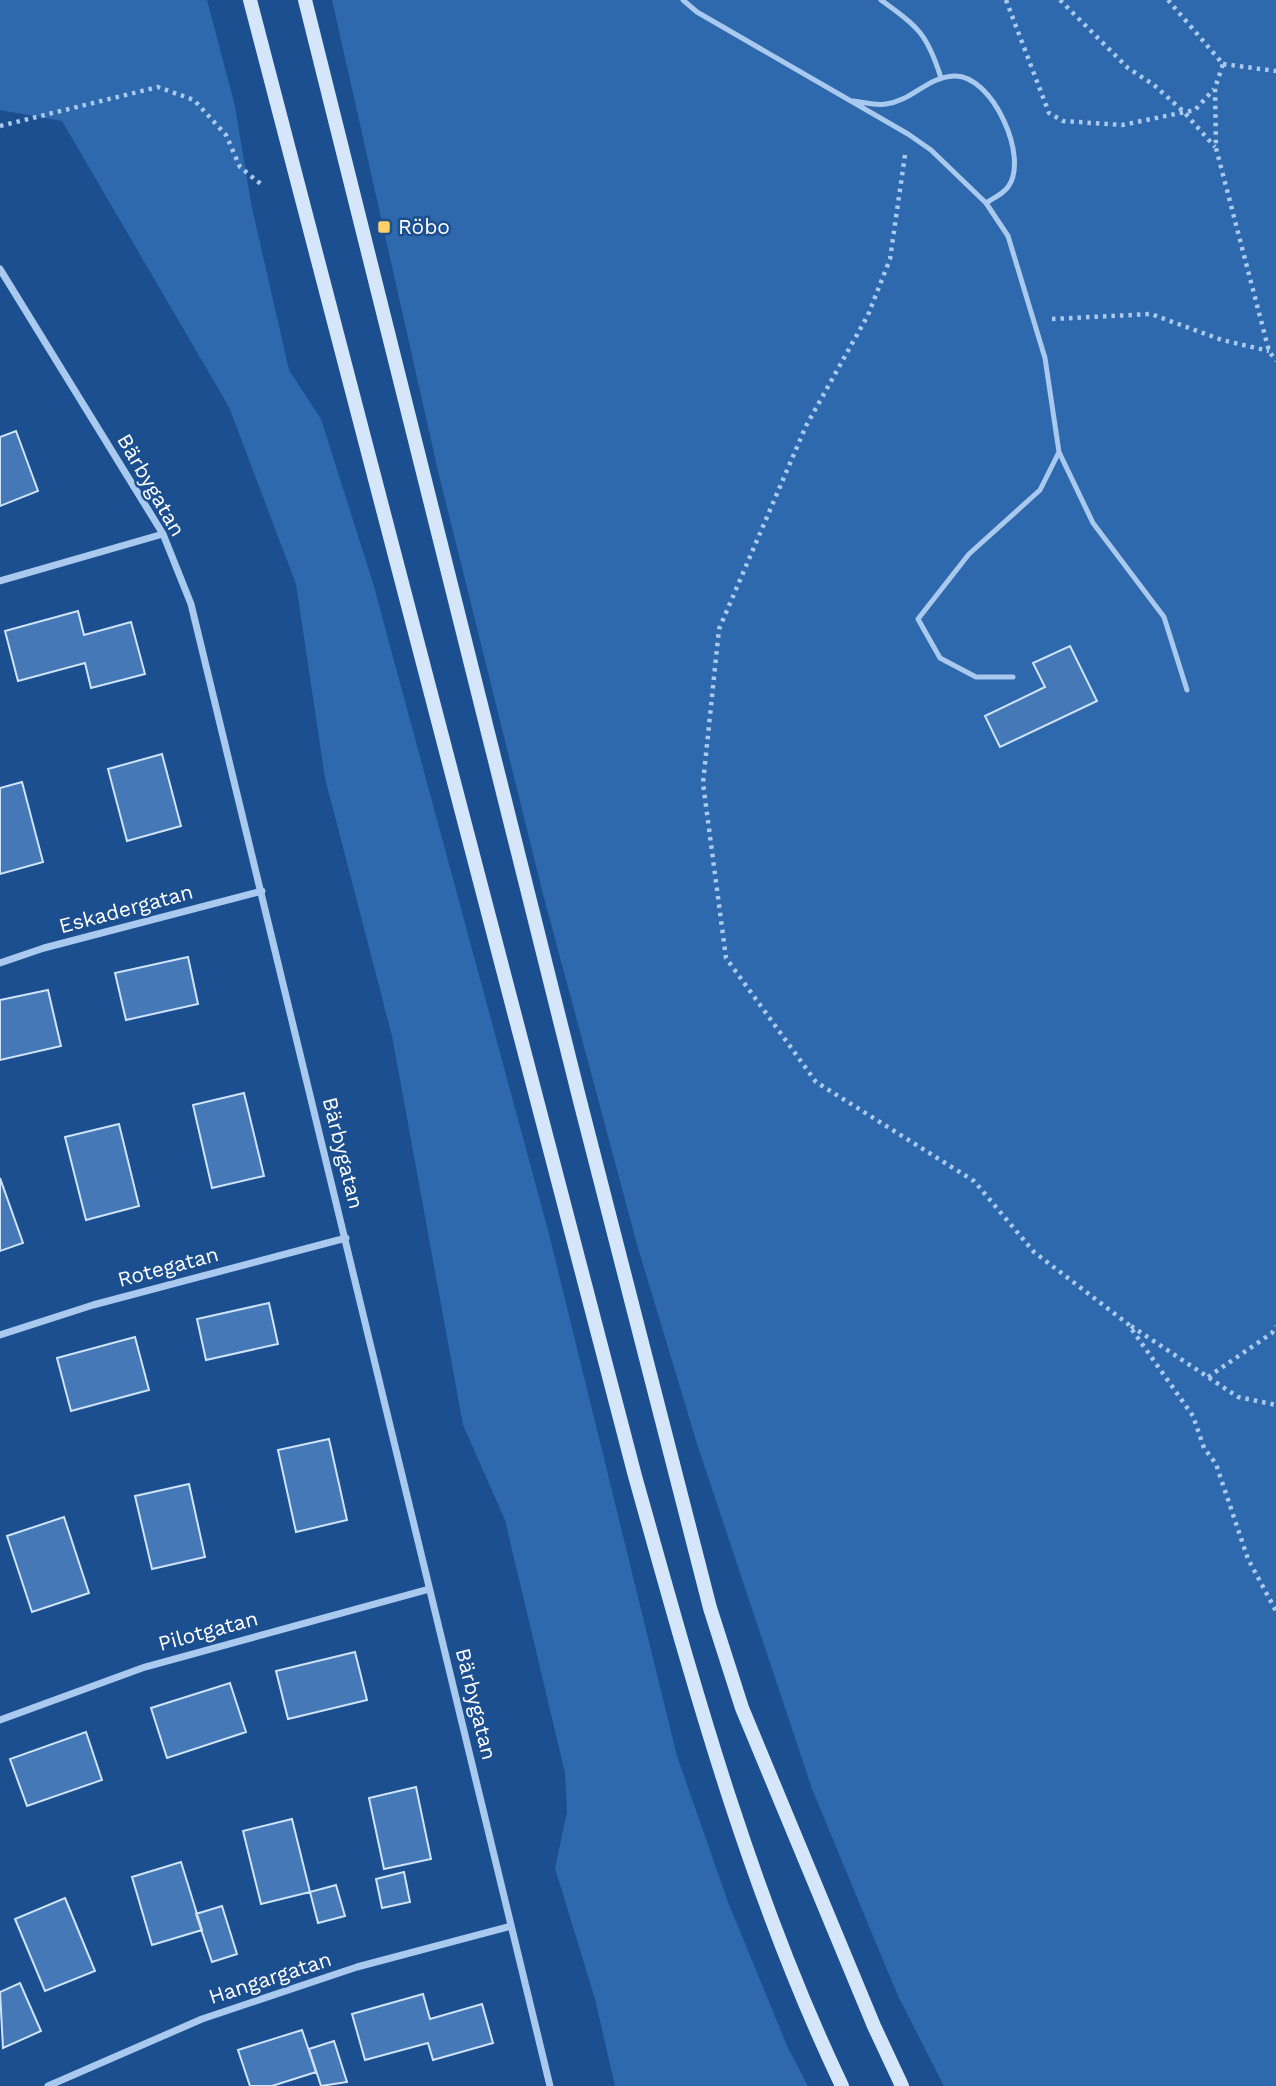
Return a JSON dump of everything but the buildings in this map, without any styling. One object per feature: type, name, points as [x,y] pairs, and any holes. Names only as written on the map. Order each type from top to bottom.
[{"type":"main road","points":[[250,0],[635,1476],[702,1716],[749,1861],[842,2086]]},
{"type":"main road","points":[[305,0],[576,1087],[710,1608],[742,1708],[874,2026],[902,2086]]},
{"type":"street","name":"Bärbygatan","points":[[0,269],[163,534],[191,604],[550,2086]]},
{"type":"street","points":[[0,581],[163,534]]},
{"type":"street","name":"Eskadergatan","points":[[0,963],[44,948],[262,891]]},
{"type":"street","name":"Rotegatan","points":[[0,1335],[93,1305],[346,1238]]},
{"type":"street","name":"Pilotgatan","points":[[0,1720],[145,1667],[429,1590]]},
{"type":"street","name":"Hangargatan","points":[[48,2086],[202,2019],[357,1967],[511,1926]]},
{"type":"lane","points":[[683,0],[697,12],[908,134],[931,150],[986,203],[1007,236],[1035,323],[1045,358],[1059,452],[1093,523],[1164,617],[1187,690]]},
{"type":"lane","points":[[881,0],[918,27],[932,49],[941,78]]},
{"type":"lane","points":[[850,100],[886,104],[911,95],[931,80],[956,75],[975,80],[990,96],[1012,141],[1014,164],[1008,187],[986,203]]},
{"type":"lane","points":[[1013,677],[976,677],[940,658],[918,620],[969,554],[1040,490],[1059,452]]},
{"type":"path","points":[[1006,0],[1049,113],[1063,121],[1122,125],[1195,110],[1215,88]]},
{"type":"path","points":[[1060,0],[1128,68],[1154,85],[1184,112],[1216,148]]},
{"type":"path","points":[[1168,0],[1223,64],[1276,71]]},
{"type":"path","points":[[1223,64],[1215,88],[1216,148],[1269,351],[1276,361]]},
{"type":"path","points":[[0,126],[158,87],[194,100],[226,135],[240,167],[262,185]]},
{"type":"path","points":[[908,134],[890,259],[868,315],[806,426],[719,629],[703,783],[726,958],[816,1082],[974,1181],[1034,1252],[1128,1324],[1238,1397],[1276,1405]]},
{"type":"path","points":[[1035,323],[1069,316],[1152,314],[1222,341],[1269,351]]},
{"type":"path","points":[[1128,1324],[1193,1416],[1204,1448],[1216,1464],[1248,1559],[1276,1611]]},
{"type":"path","points":[[1208,1377],[1272,1333],[1276,1326]]},
{"type":"shaded area","points":[[0,0],[207,0],[235,106],[252,208],[289,370],[321,419],[373,583],[549,1234],[677,1756],[728,1902],[788,2048],[808,2086],[615,2086],[595,1999],[555,1868],[567,1812],[565,1773],[505,1520],[463,1425],[392,1036],[325,778],[296,584],[229,407],[62,121],[0,110]]},
{"type":"shaded area","points":[[332,0],[1276,0],[1276,2086],[944,2086],[898,1996],[812,1789],[698,1447],[638,1248],[543,894],[438,471]]},
{"type":"place","name":"Röbo","points":[[384,227]]}]
